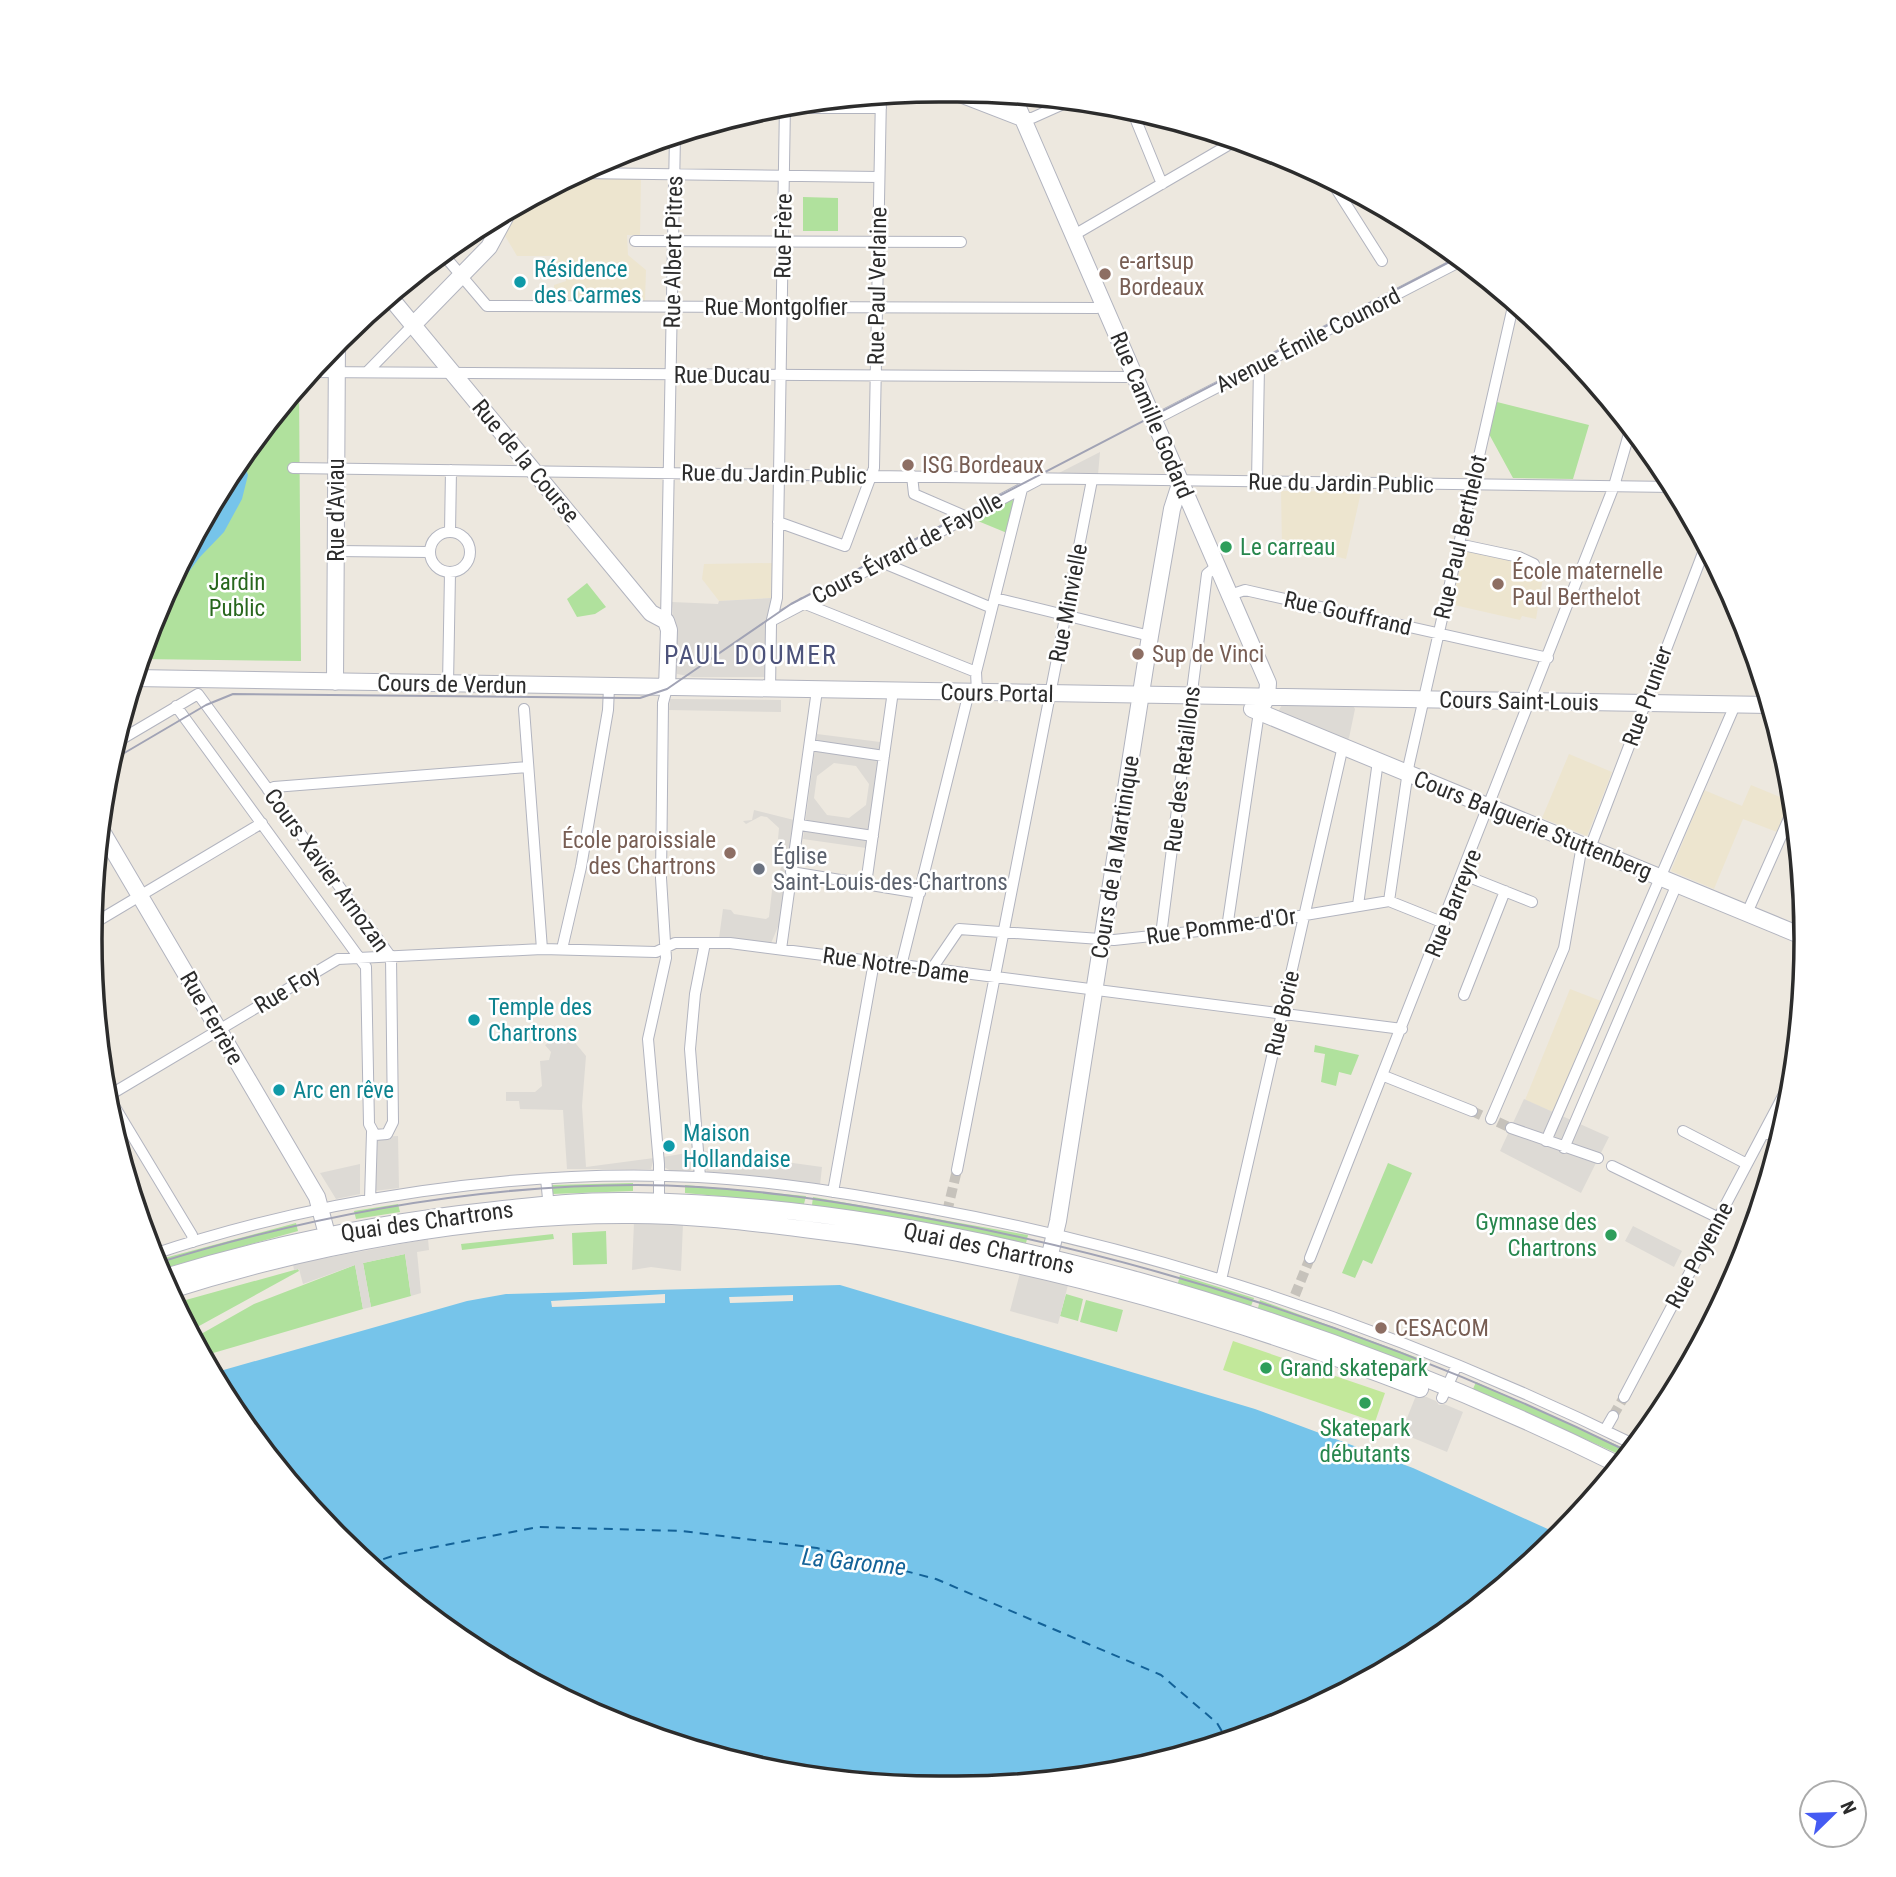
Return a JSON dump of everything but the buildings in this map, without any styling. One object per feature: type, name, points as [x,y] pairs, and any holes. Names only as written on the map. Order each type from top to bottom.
[{"type":"main road","points":[[983,103],[1023,118],[1026,105]]},
{"type":"main road","name":"Rue Camille Godard","points":[[1016,103],[1268,683],[1263,704]]},
{"type":"main road","points":[[413,325],[489,247],[498,228]]},
{"type":"main road","name":"Rue de la Course","points":[[395,303],[651,612],[666,621]]},
{"type":"main road","name":"Rue d'Aviau","points":[[335,682],[337,358]]},
{"type":"main road","name":"Cours de la Martinique","points":[[1048,1266],[1150,636],[1172,509],[1181,481]]},
{"type":"main road","points":[[666,621],[669,630],[667,688]]},
{"type":"main road","name":"Cours de Verdun","points":[[143,679],[198,687],[335,682],[770,690]]},
{"type":"main road","name":"Cours Portal","points":[[770,690],[1225,696],[1263,704]]},
{"type":"main road","name":"Cours Saint-Louis","points":[[1263,704],[1423,699],[1761,705]]},
{"type":"main road","name":"Cours Balguerie Stuttenberg","points":[[1263,704],[1343,746],[1794,933]]},
{"type":"main road","name":"Rue Ferrère","points":[[108,841],[317,1197],[328,1242]]},
{"type":"main road","name":"Quai des Chartrons","points":[[328,1242],[404,1220],[549,1211],[659,1209],[832,1231],[1048,1266],[1445,1393],[1611,1462]]},
{"type":"main road","points":[[172,1275],[239,1255],[328,1242]]},
{"type":"main road","points":[[178,1288],[328,1242]]},
{"type":"main road","name":"Quai des Chartrons","points":[[1445,1393],[1604,1469]]},
{"type":"street","name":"Rue Paul Verlaine","points":[[778,522],[842,547],[847,543],[871,476],[881,103]]},
{"type":"street","points":[[845,107],[881,108]]},
{"type":"street","points":[[1023,118],[1032,118],[1055,108]]},
{"type":"street","name":"Rue Frère","points":[[770,690],[780,474],[785,116]]},
{"type":"street","points":[[1137,122],[1162,184]]},
{"type":"street","name":"Rue Albert Pitres","points":[[666,621],[675,144]]},
{"type":"street","points":[[1074,235],[1227,146]]},
{"type":"street","points":[[600,173],[879,177]]},
{"type":"street","points":[[1339,194],[1382,261]]},
{"type":"street","points":[[635,241],[961,242]]},
{"type":"street","name":"Rue Montgolfier","points":[[448,260],[487,306],[1097,308],[1104,305]]},
{"type":"street","name":"Avenue Émile Counord","points":[[1154,420],[1454,265]]},
{"type":"street","name":"Rue Paul Berthelot","points":[[1390,901],[1408,773],[1423,699],[1512,312]]},
{"type":"street","points":[[367,372],[413,325]]},
{"type":"street","points":[[1257,482],[1259,366]]},
{"type":"street","name":"Rue Ducau","points":[[323,372],[1126,377],[1134,374]]},
{"type":"street","name":"Rue Barreyre","points":[[1310,1258],[1490,807],[1614,486],[1628,437]]},
{"type":"street","name":"Rue du Jardin Public","points":[[293,468],[1662,487]]},
{"type":"street","points":[[450,531],[451,470]]},
{"type":"street","points":[[912,477],[914,494],[967,517]]},
{"type":"street","name":"Cours Évrard de Fayolle","points":[[775,619],[1041,479]]},
{"type":"street","name":"Rue Minvielle","points":[[957,1170],[1092,480]]},
{"type":"street","points":[[901,966],[973,692],[1022,489]]},
{"type":"street","points":[[450,531],[433,540],[429,552],[433,564],[450,573]]},
{"type":"street","points":[[450,531],[462,536],[470,552],[466,565],[450,573]]},
{"type":"street","points":[[1458,544],[1519,557],[1534,564]]},
{"type":"street","points":[[336,551],[429,552]]},
{"type":"street","name":"Rue Prunier","points":[[1492,1119],[1564,948],[1586,846],[1702,556]]},
{"type":"street","points":[[881,562],[993,603],[1066,615],[1150,636]]},
{"type":"street","name":"Rue des Retaillons","points":[[1161,935],[1207,574],[1217,566]]},
{"type":"street","points":[[448,684],[450,573]]},
{"type":"street","name":"Rue Gouffrand","points":[[1230,595],[1245,590],[1548,657]]},
{"type":"street","points":[[803,603],[976,672]]},
{"type":"street","points":[[127,736],[176,706],[198,687]]},
{"type":"street","name":"Cours Xavier Arnozan","points":[[198,687],[268,790],[391,957],[393,1122],[387,1134],[372,1132]]},
{"type":"street","points":[[562,949],[581,867],[608,710],[608,687]]},
{"type":"street","points":[[659,1209],[659,1176],[648,1040],[666,958],[661,878],[663,703],[667,688]]},
{"type":"street","points":[[781,949],[817,690]]},
{"type":"street","points":[[866,884],[893,691]]},
{"type":"street","points":[[1227,928],[1263,704]]},
{"type":"street","points":[[1546,1141],[1734,705]]},
{"type":"street","name":"Cours Xavier Arnozan","points":[[176,706],[366,967],[369,1124],[372,1132],[370,1200]]},
{"type":"street","points":[[524,709],[542,949]]},
{"type":"street","points":[[810,745],[884,756]]},
{"type":"street","name":"Rue Borie","points":[[1221,1280],[1343,746]]},
{"type":"street","points":[[1358,905],[1378,761]]},
{"type":"street","points":[[268,790],[274,787],[528,767]]},
{"type":"street","points":[[102,918],[262,824]]},
{"type":"street","points":[[1747,913],[1786,824]]},
{"type":"street","points":[[800,825],[873,836]]},
{"type":"street","points":[[792,872],[920,894]]},
{"type":"street","points":[[1464,874],[1532,902]]},
{"type":"street","points":[[1564,1148],[1677,884]]},
{"type":"street","points":[[1464,995],[1505,891]]},
{"type":"street","name":"Rue Pomme-d'Or","points":[[932,970],[959,929],[1103,939],[1227,928],[1390,901],[1444,923]]},
{"type":"street","name":"Rue Notre-Dame","points":[[391,957],[542,949],[656,951],[675,943],[705,943],[781,949],[1402,1029]]},
{"type":"street","points":[[700,1177],[690,1049],[695,994],[705,943]]},
{"type":"street","name":"Rue Foy","points":[[116,1088],[338,959],[391,957]]},
{"type":"street","points":[[833,1192],[874,962]]},
{"type":"street","points":[[1384,1076],[1472,1111]]},
{"type":"street","name":"Rue Poyenne","points":[[1624,1397],[1777,1108]]},
{"type":"street","points":[[122,1119],[192,1235],[193,1242]]},
{"type":"street","points":[[1511,1128],[1598,1158]]},
{"type":"street","points":[[1683,1131],[1747,1164]]},
{"type":"street","points":[[1764,1132],[1771,1135]]},
{"type":"street","points":[[1612,1166],[1719,1218]]},
{"type":"street","name":"Quai des Chartrons","points":[[162,1252],[321,1209],[370,1200],[546,1179],[700,1177],[833,1192],[1055,1234],[1294,1298],[1457,1365],[1627,1441]]},
{"type":"street","points":[[546,1179],[549,1211]]},
{"type":"street","points":[[1445,1393],[1457,1365]]},
{"type":"street","points":[[1605,1430],[1613,1416]]},
{"type":"shaded area","points":[[589,178],[641,179],[640,235],[627,235],[628,255],[646,270],[645,301],[554,301],[554,285],[566,281],[566,276],[554,270],[553,256],[517,256],[504,234],[511,220]]},
{"type":"shaded area","points":[[1100,452],[1098,475],[1055,475]]},
{"type":"shaded area","points":[[1281,491],[1361,492],[1346,559],[1334,556],[1333,559],[1282,546]]},
{"type":"shaded area","name":"École maternelle Paul Berthelot","points":[[1463,547],[1518,559],[1523,564],[1522,570],[1543,577],[1536,619],[1522,616],[1520,620],[1450,604]]},
{"type":"shaded area","points":[[772,563],[771,598],[719,601],[702,579],[704,564]]},
{"type":"shaded area","points":[[771,598],[765,677],[693,677],[677,674],[672,602],[718,604],[719,601]]},
{"type":"shaded area","points":[[670,699],[781,700],[781,712],[669,710]]},
{"type":"shaded area","points":[[1283,703],[1297,703],[1297,706],[1352,704],[1355,709],[1349,738],[1345,742],[1278,712]]},
{"type":"shaded area","points":[[817,734],[880,742],[866,848],[803,839]],"holes":[[[834,763],[856,766],[869,784],[866,805],[849,818],[827,815],[814,798],[817,776]]]},
{"type":"shaded area","points":[[1569,754],[1612,772],[1587,836],[1542,818]]},
{"type":"shaded area","points":[[1751,785],[1782,798],[1785,814],[1777,832],[1743,819],[1714,889],[1671,871],[1704,790],[1742,806]]},
{"type":"shaded area","points":[[754,810],[794,820],[782,917],[769,948],[721,943],[719,938],[723,909],[731,910],[734,914],[766,919],[769,917],[774,873],[779,873],[782,865],[784,840],[778,839],[779,828],[767,817],[761,816],[746,824],[743,821],[752,820]]},
{"type":"shaded area","points":[[1570,989],[1601,1001],[1553,1112],[1525,1100]]},
{"type":"shaded area","points":[[556,1038],[572,1039],[586,1056],[582,1106],[586,1167],[654,1158],[651,1169],[567,1169],[563,1110],[520,1109],[519,1101],[506,1101],[506,1092],[535,1092],[542,1086],[540,1061],[549,1060],[551,1052],[545,1045]]},
{"type":"shaded area","points":[[1524,1099],[1609,1137],[1581,1193],[1500,1151]]},
{"type":"shaded area","points":[[398,1136],[399,1188],[374,1191],[377,1137]]},
{"type":"shaded area","points":[[704,1151],[822,1167],[820,1185],[709,1174],[705,1169]]},
{"type":"shaded area","points":[[693,1152],[694,1165],[690,1171],[671,1171],[664,1167],[663,1157]]},
{"type":"shaded area","points":[[360,1164],[360,1194],[336,1199],[320,1173]]},
{"type":"shaded area","points":[[634,1222],[683,1224],[681,1271],[651,1267],[632,1270]]},
{"type":"shaded area","points":[[1633,1226],[1682,1251],[1674,1267],[1625,1241]]},
{"type":"shaded area","points":[[428,1239],[429,1250],[417,1252],[421,1293],[411,1296],[405,1254],[363,1263],[371,1307],[363,1309],[355,1265],[303,1284],[299,1269],[294,1270],[293,1264]]},
{"type":"shaded area","points":[[1020,1273],[1068,1285],[1058,1324],[1010,1311]]},
{"type":"shaded area","points":[[1417,1393],[1439,1405],[1444,1404],[1463,1412],[1447,1452],[1401,1433]]},
{"type":"green space","points":[[803,197],[838,198],[838,231],[803,231]]},
{"type":"green space","name":"Jardin Public","points":[[299,399],[301,661],[150,659],[188,568],[214,520],[243,473]]},
{"type":"green space","points":[[1497,402],[1589,425],[1573,479],[1513,478],[1489,434]]},
{"type":"green space","points":[[1011,499],[1015,502],[1007,533],[973,519]]},
{"type":"green space","points":[[587,583],[606,607],[595,614],[577,617],[567,599]]},
{"type":"green space","points":[[1315,1045],[1359,1055],[1351,1075],[1339,1072],[1336,1086],[1321,1082],[1325,1054],[1314,1052]]},
{"type":"green space","points":[[1388,1163],[1412,1173],[1372,1264],[1363,1260],[1355,1278],[1342,1273]]},
{"type":"green space","points":[[633,1183],[633,1191],[552,1194],[552,1185]]},
{"type":"green space","points":[[685,1185],[806,1196],[804,1204],[685,1193]]},
{"type":"green space","points":[[813,1197],[1028,1235],[1026,1243],[812,1205]]},
{"type":"green space","points":[[398,1204],[400,1212],[356,1219],[354,1211]]},
{"type":"green space","points":[[296,1223],[298,1231],[169,1267],[165,1258]]},
{"type":"green space","points":[[606,1231],[607,1264],[573,1265],[572,1233]]},
{"type":"green space","points":[[553,1234],[554,1239],[462,1250],[461,1244]]},
{"type":"green space","points":[[405,1254],[411,1296],[371,1307],[363,1263]]},
{"type":"green space","points":[[355,1265],[363,1309],[212,1353],[201,1334],[254,1304]]},
{"type":"green space","points":[[298,1269],[299,1271],[198,1327],[184,1300]]},
{"type":"green space","points":[[1180,1275],[1254,1298],[1251,1306],[1178,1283]]},
{"type":"green space","points":[[1066,1294],[1083,1299],[1078,1321],[1060,1316]]},
{"type":"green space","points":[[1086,1300],[1123,1310],[1117,1332],[1080,1322]]},
{"type":"green space","points":[[1260,1300],[1429,1362],[1426,1369],[1258,1308]]},
{"type":"green space","points":[[1233,1341],[1385,1393],[1375,1422],[1223,1370]]},
{"type":"green space","points":[[1476,1382],[1622,1448],[1617,1454],[1473,1389]]},
{"type":"water","points":[[246,469],[248,475],[242,499],[224,532],[182,581],[214,520]]},
{"type":"water","name":"La Garonne","points":[[840,1285],[1255,1409],[1413,1468],[1549,1530],[1467,1603],[1376,1663],[1278,1712],[1174,1747],[1067,1768],[957,1776],[884,1774],[775,1759],[722,1747],[618,1712],[568,1689],[473,1634],[429,1603],[347,1530],[274,1448],[222,1370],[467,1301],[506,1294]]},
{"type":"pier","points":[[665,1294],[665,1303],[552,1307],[551,1301]]},
{"type":"pier","points":[[793,1295],[793,1301],[730,1303],[729,1297]]},
{"type":"ferry route","points":[[379,1560],[399,1554],[538,1527],[682,1531],[817,1548],[936,1579],[1161,1675],[1217,1723],[1223,1732]]},
{"type":"tunnel","points":[[1472,1111],[1485,1117]]},
{"type":"tunnel","points":[[1498,1122],[1511,1128]]},
{"type":"tunnel","points":[[947,1212],[957,1170]]},
{"type":"tunnel","points":[[1295,1295],[1310,1258]]},
{"type":"tunnel","points":[[1613,1416],[1624,1397]]},
{"type":"tram line","points":[[123,754],[206,705],[233,694],[640,698],[667,689],[791,604],[1450,262]]},
{"type":"tram line","points":[[166,1261],[272,1231],[392,1206],[453,1197],[576,1186],[637,1185],[782,1195],[890,1211],[1017,1237],[1197,1283],[1372,1342],[1544,1412],[1622,1449]]},
{"type":"place","name":"e-artsup Bordeaux","points":[[1105,274]]},
{"type":"place","name":"Résidence des Carmes","points":[[520,282]]},
{"type":"place","name":"ISG Bordeaux","points":[[908,465]]},
{"type":"place","name":"Le carreau","points":[[1226,547]]},
{"type":"place","name":"École maternelle Paul Berthelot","points":[[1498,584]]},
{"type":"place","name":"Sup de Vinci","points":[[1138,654]]},
{"type":"place","name":"École paroissiale des Chartrons","points":[[730,853]]},
{"type":"place","name":"Église Saint-Louis-des-Chartrons","points":[[759,869]]},
{"type":"place","name":"Temple des Chartrons","points":[[474,1020]]},
{"type":"place","name":"Arc en rêve","points":[[279,1090]]},
{"type":"place","name":"Maison Hollandaise","points":[[669,1146]]},
{"type":"place","name":"Gymnase des Chartrons","points":[[1611,1235]]},
{"type":"place","name":"CESACOM","points":[[1381,1328]]},
{"type":"place","name":"Grand skatepark","points":[[1266,1368]]},
{"type":"place","name":"Skatepark débutants","points":[[1365,1403]]},
{"type":"district","name":"PAUL DOUMER","points":[[751,655]]}]
